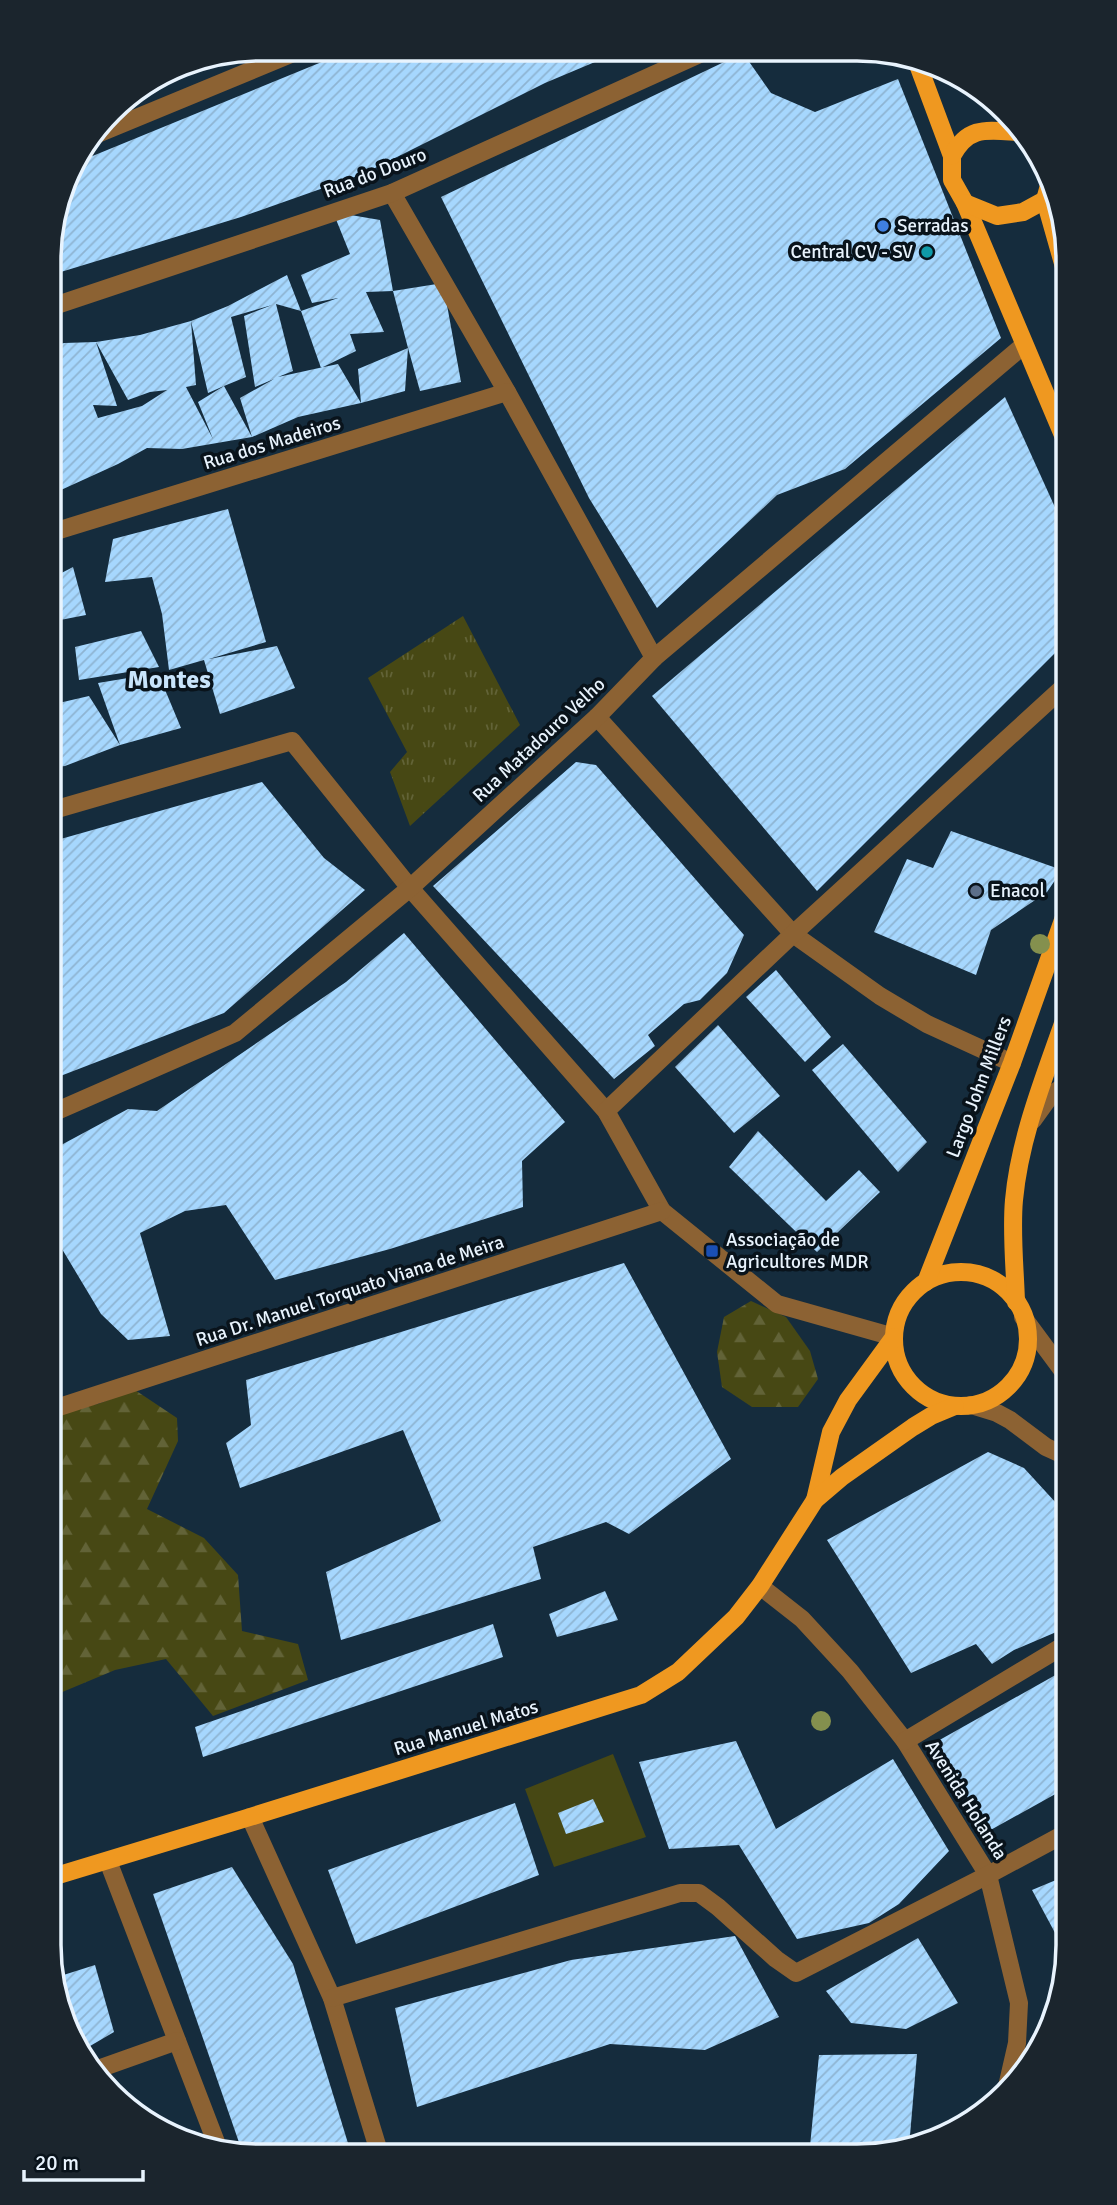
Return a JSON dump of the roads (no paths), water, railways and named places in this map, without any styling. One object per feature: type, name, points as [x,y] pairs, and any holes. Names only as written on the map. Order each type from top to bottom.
[{"type":"main road","points":[[921,72],[952,156],[952,180],[965,203],[1056,419]]},
{"type":"main road","points":[[952,156],[959,142],[972,132],[1008,131]]},
{"type":"main road","points":[[965,203],[997,216],[1023,212],[1047,202]]},
{"type":"main road","name":"Largo John Millers","points":[[926,1282],[1012,1063],[1056,941]]},
{"type":"main road","points":[[1020,1309],[1004,1289],[975,1273],[941,1275],[926,1282],[902,1305],[896,1321],[894,1337],[901,1370],[911,1384],[931,1399],[963,1406],[988,1401],[1002,1392],[1014,1380],[1022,1366],[1027,1349],[1027,1333],[1020,1309],[1014,1200],[1027,1133],[1056,1044]]},
{"type":"main road","name":"Rua Manuel Matos","points":[[815,1500],[831,1432],[848,1400],[894,1337]]},
{"type":"main road","name":"Rua Manuel Matos","points":[[61,1875],[641,1695],[678,1672],[736,1616],[760,1586],[815,1500],[842,1476],[931,1416],[963,1406]]},
{"type":"street","name":"Rua do Douro","points":[[62,303],[392,193],[683,61]]},
{"type":"street","points":[[113,128],[272,62]]},
{"type":"street","points":[[392,193],[507,392],[654,658]]},
{"type":"street","name":"Rua Matadouro Velho","points":[[61,1109],[235,1032],[410,888],[597,717],[654,658],[1024,345]]},
{"type":"street","name":"Rua dos Madeiros","points":[[62,529],[507,392]]},
{"type":"street","points":[[606,1111],[793,934],[1056,694]]},
{"type":"street","points":[[597,717],[793,934],[880,996],[927,1024],[1012,1063]]},
{"type":"street","points":[[62,808],[292,741],[410,888],[606,1111],[663,1211],[777,1304],[894,1337]]},
{"type":"street","points":[[1027,1133],[1036,1114],[1056,1092]]},
{"type":"street","name":"Rua Dr. Manuel Torquato Viana de Meira","points":[[61,1406],[663,1211]]},
{"type":"street","points":[[1020,1309],[1055,1357]]},
{"type":"street","points":[[963,1406],[997,1413],[1055,1451]]},
{"type":"street","name":"Avenida Holanda","points":[[760,1586],[802,1619],[850,1671],[905,1741],[988,1875],[1019,2003],[1017,2043],[1011,2071]]},
{"type":"street","points":[[905,1741],[1055,1651]]},
{"type":"street","points":[[250,1818],[331,1998],[377,2144]]},
{"type":"street","points":[[331,1998],[680,1893],[699,1893],[796,1973],[1055,1839]]},
{"type":"street","points":[[108,1861],[214,2138]]},
{"type":"street","points":[[104,2067],[177,2041]]},
{"type":"place","name":"Serradas","points":[[883,226]]},
{"type":"place","name":"Central CV - SV","points":[[927,252]]},
{"type":"place","name":"Enacol","points":[[976,891]]},
{"type":"place","name":"Associação de Agricultores MDR","points":[[712,1251]]},
{"type":"district","name":"Montes","points":[[169,680]]}]
